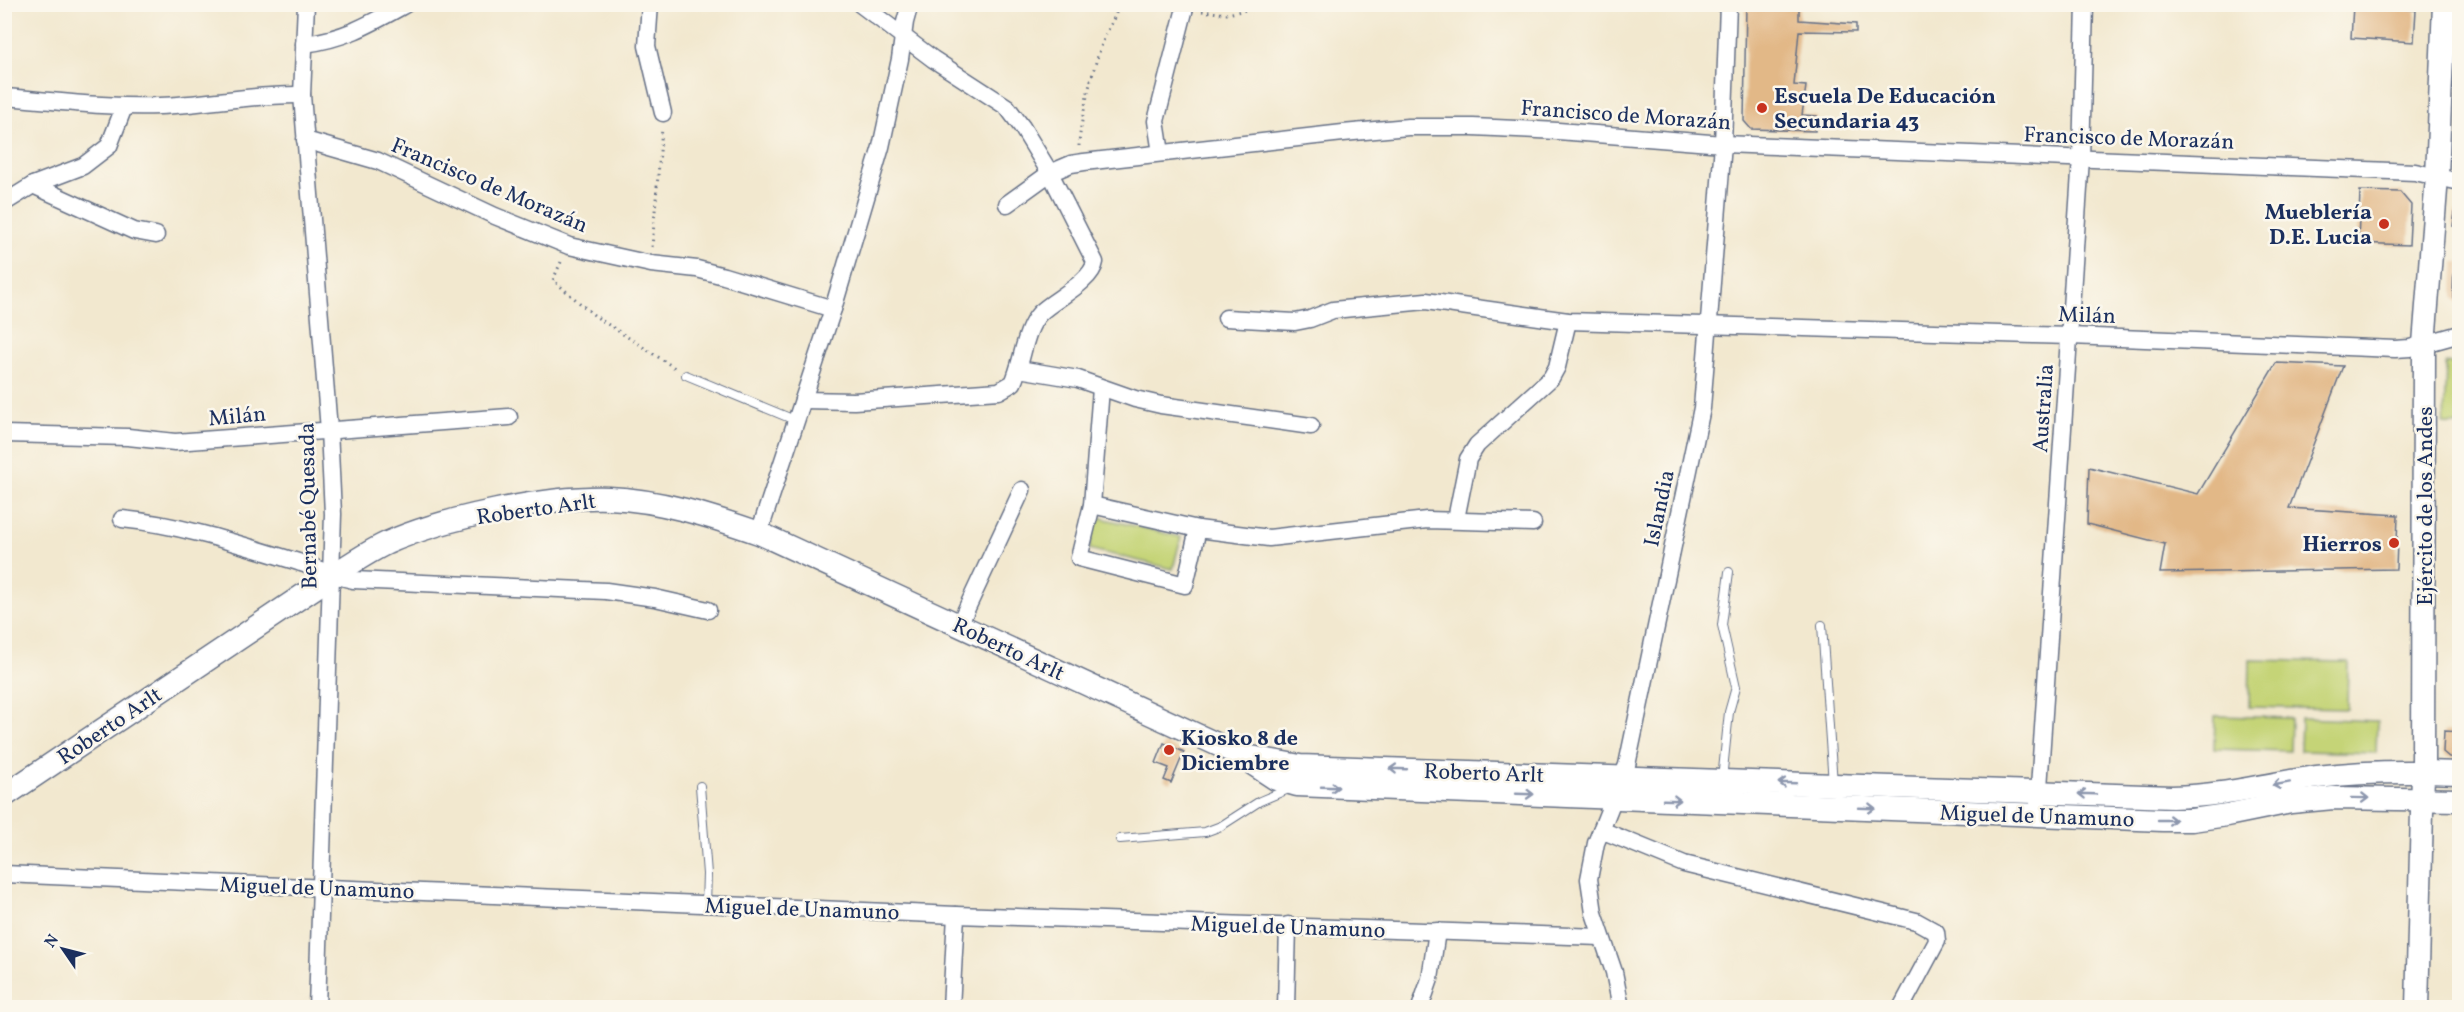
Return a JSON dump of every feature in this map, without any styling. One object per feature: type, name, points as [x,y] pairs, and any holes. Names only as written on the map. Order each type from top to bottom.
[{"type":"street","name":"Bernabé Quesada","points":[[306,4],[302,95],[329,430],[333,514],[317,1008]]},
{"type":"street","points":[[304,44],[331,40],[357,31],[406,4]]},
{"type":"street","points":[[650,4],[647,46],[663,113]]},
{"type":"street","points":[[804,400],[854,400],[999,391],[1013,383],[1032,323],[1046,308],[1082,282],[1094,268],[1092,254],[1050,173],[1007,107],[933,59],[860,4]]},
{"type":"street","points":[[759,533],[804,400],[881,147],[910,4]]},
{"type":"street","name":"Islandia","points":[[1621,1008],[1614,972],[1600,938],[1591,902],[1589,879],[1596,843],[1624,777],[1702,408],[1724,144],[1728,4]]},
{"type":"street","name":"Australia","points":[[2038,804],[2081,158],[2085,4]]},
{"type":"street","name":"Ejército de los Andes","points":[[2417,1008],[2423,772],[2424,344],[2437,177],[2445,4]]},
{"type":"street","points":[[1161,153],[1156,121],[1186,7]]},
{"type":"street","points":[[4,97],[124,106],[175,105],[266,95],[302,95]]},
{"type":"street","points":[[4,203],[33,185],[83,166],[109,146],[124,106]]},
{"type":"street","name":"Francisco de Morazán","points":[[1007,204],[1050,173],[1078,163],[1408,127],[1558,131],[1724,144],[2415,172],[2460,182]]},
{"type":"street","name":"Francisco de Morazán","points":[[305,140],[378,161],[495,216],[569,246],[651,264],[698,269],[832,309]]},
{"type":"street","points":[[33,185],[134,231],[156,235]]},
{"type":"street","name":"Milán","points":[[1226,318],[1295,322],[1311,319],[1333,310],[1426,301],[1568,321],[2070,336],[2395,349],[2460,334]]},
{"type":"street","points":[[1456,519],[1468,459],[1484,437],[1551,378],[1557,367],[1568,321]]},
{"type":"street","points":[[1019,369],[1078,379],[1161,405],[1311,426]]},
{"type":"street","points":[[1101,388],[1092,506],[1079,558],[1185,585],[1198,530]]},
{"type":"street","name":"Milán","points":[[4,434],[128,437],[175,442],[509,417]]},
{"type":"street","points":[[959,626],[1022,490]]},
{"type":"street","name":"Roberto Arlt","points":[[4,796],[332,576],[386,544],[412,533],[502,510],[578,499],[609,498],[662,505],[714,517],[759,533],[1238,754],[1276,780],[1297,785],[1614,798]]},
{"type":"street","points":[[1092,506],[1198,530],[1269,538],[1427,520],[1456,519],[1533,524]]},
{"type":"street","points":[[122,519],[171,525],[302,563],[332,576],[353,580],[606,591],[708,609]]},
{"type":"street","name":"Roberto Arlt","points":[[1238,754],[1300,766],[1624,777]]},
{"type":"street","name":"Miguel de Unamuno","points":[[1614,798],[2038,804],[2222,795],[2317,777],[2423,772],[2460,773]]},
{"type":"street","name":"Miguel de Unamuno","points":[[1624,777],[1833,785],[2192,820],[2291,802],[2333,798],[2460,800]]},
{"type":"street","points":[[1601,830],[1684,864],[1916,921],[1936,932],[1937,940],[1901,1008]]},
{"type":"street","name":"Miguel de Unamuno","points":[[4,874],[956,915],[1600,938]]},
{"type":"street","points":[[951,1008],[956,915]]},
{"type":"street","points":[[1286,1008],[1288,926]]},
{"type":"street","points":[[1420,1008],[1430,979],[1437,931]]},
{"type":"lane","points":[[686,375],[797,421]]},
{"type":"lane","points":[[1722,781],[1729,712],[1736,687],[1722,625],[1728,572]]},
{"type":"lane","points":[[1822,626],[1833,785]]},
{"type":"lane","points":[[1120,839],[1205,832],[1221,826],[1260,801],[1297,785]]},
{"type":"lane","points":[[700,786],[707,874],[706,904]]},
{"type":"path","points":[[1078,163],[1079,139],[1096,61],[1103,41],[1115,19],[1119,4]]},
{"type":"path","points":[[1186,7],[1227,14],[1274,4]]},
{"type":"path","points":[[651,264],[663,113]]},
{"type":"path","points":[[569,246],[553,280],[595,316],[686,375]]},
{"type":"green space","points":[[2446,363],[2459,363],[2459,425],[2444,424]]},
{"type":"green space","points":[[1097,517],[1181,537],[1173,569],[1089,549]]},
{"type":"green space","points":[[2250,660],[2348,662],[2347,709],[2249,707]]},
{"type":"green space","points":[[2215,716],[2291,718],[2290,751],[2214,749]]},
{"type":"green space","points":[[2301,718],[2377,721],[2376,753],[2300,751]]},
{"type":"building","points":[[1746,4],[1799,4],[1799,20],[1856,24],[1856,32],[1799,31],[1794,85],[1806,86],[1802,115],[1817,116],[1815,131],[1751,129],[1744,121]]},
{"type":"building","points":[[2353,6],[2416,10],[2414,42],[2351,38]]},
{"type":"building","name":"Mueblería D.E. Lucia","points":[[2360,191],[2400,192],[2411,205],[2409,245],[2358,243]]},
{"type":"building","points":[[2460,209],[2460,227],[2453,226],[2455,213]]},
{"type":"building","points":[[2454,262],[2460,262],[2460,306],[2453,297]]},
{"type":"building","points":[[2276,363],[2343,366],[2289,508],[2398,515],[2396,569],[2160,573],[2165,544],[2087,524],[2089,467],[2198,494]]},
{"type":"building","points":[[2444,731],[2460,732],[2459,758],[2449,757],[2443,752]]},
{"type":"building","points":[[1164,743],[1184,752],[1171,783],[1164,780],[1169,768],[1156,763]]},
{"type":"place","name":"Escuela De Educación Secundaria 43","points":[[1762,108]]},
{"type":"place","name":"Mueblería D.E. Lucia","points":[[2384,224]]},
{"type":"place","name":"Hierros","points":[[2394,543]]},
{"type":"place","name":"Kiosko 8 de Diciembre","points":[[1169,750]]}]
